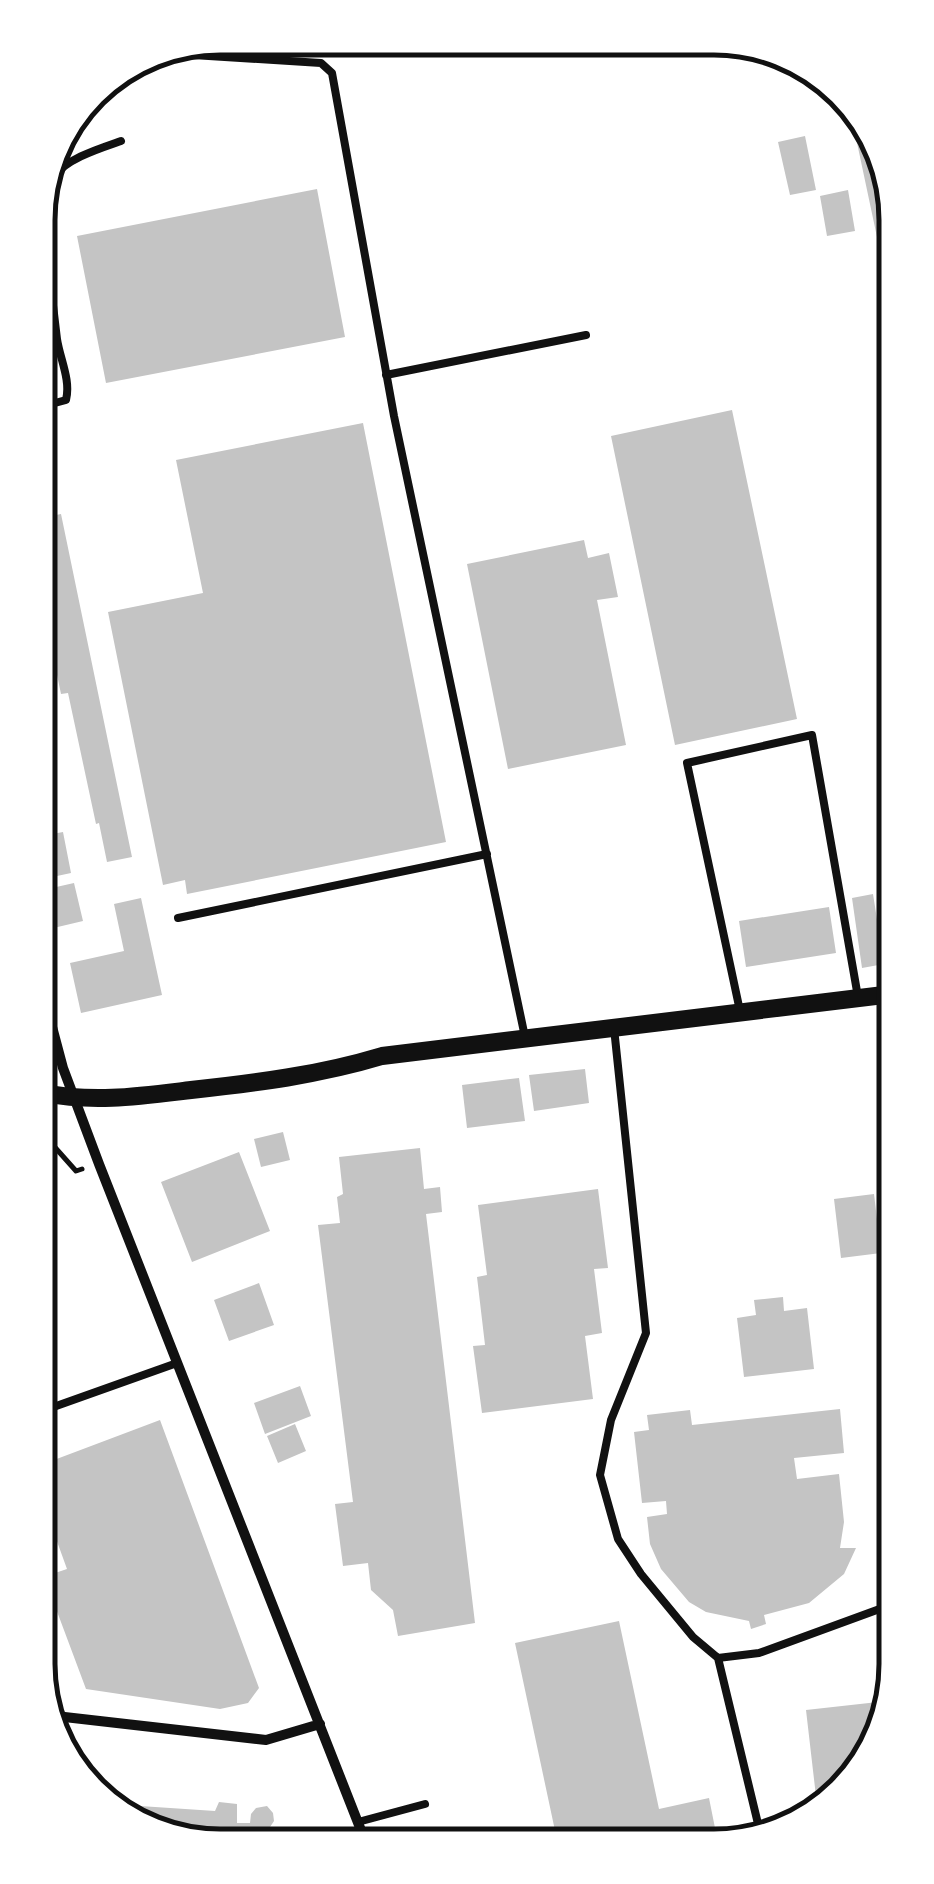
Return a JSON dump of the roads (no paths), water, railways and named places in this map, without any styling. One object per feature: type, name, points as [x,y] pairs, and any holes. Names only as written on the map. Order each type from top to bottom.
[{"type":"street","points":[[55,1095],[109,1099],[290,1078],[382,1056],[879,996]]},
{"type":"street","points":[[55,1038],[63,1068],[361,1829]]},
{"type":"street","points":[[64,1718],[266,1740],[320,1724]]},
{"type":"lane","points":[[209,56],[321,63],[332,73],[386,375],[525,1036]]},
{"type":"lane","points":[[66,163],[121,140]]},
{"type":"lane","points":[[55,322],[68,390],[66,400],[55,403]]},
{"type":"lane","points":[[386,375],[586,335]]},
{"type":"lane","points":[[740,1011],[687,762],[812,735],[858,998]]},
{"type":"lane","points":[[178,918],[487,854]]},
{"type":"lane","points":[[614,1027],[646,1332],[611,1420],[600,1475],[618,1539],[641,1574],[693,1637],[718,1658],[758,1822]]},
{"type":"lane","points":[[55,1406],[178,1363]]},
{"type":"lane","points":[[718,1658],[759,1653],[879,1609]]},
{"type":"lane","points":[[358,1822],[426,1804]]}]
